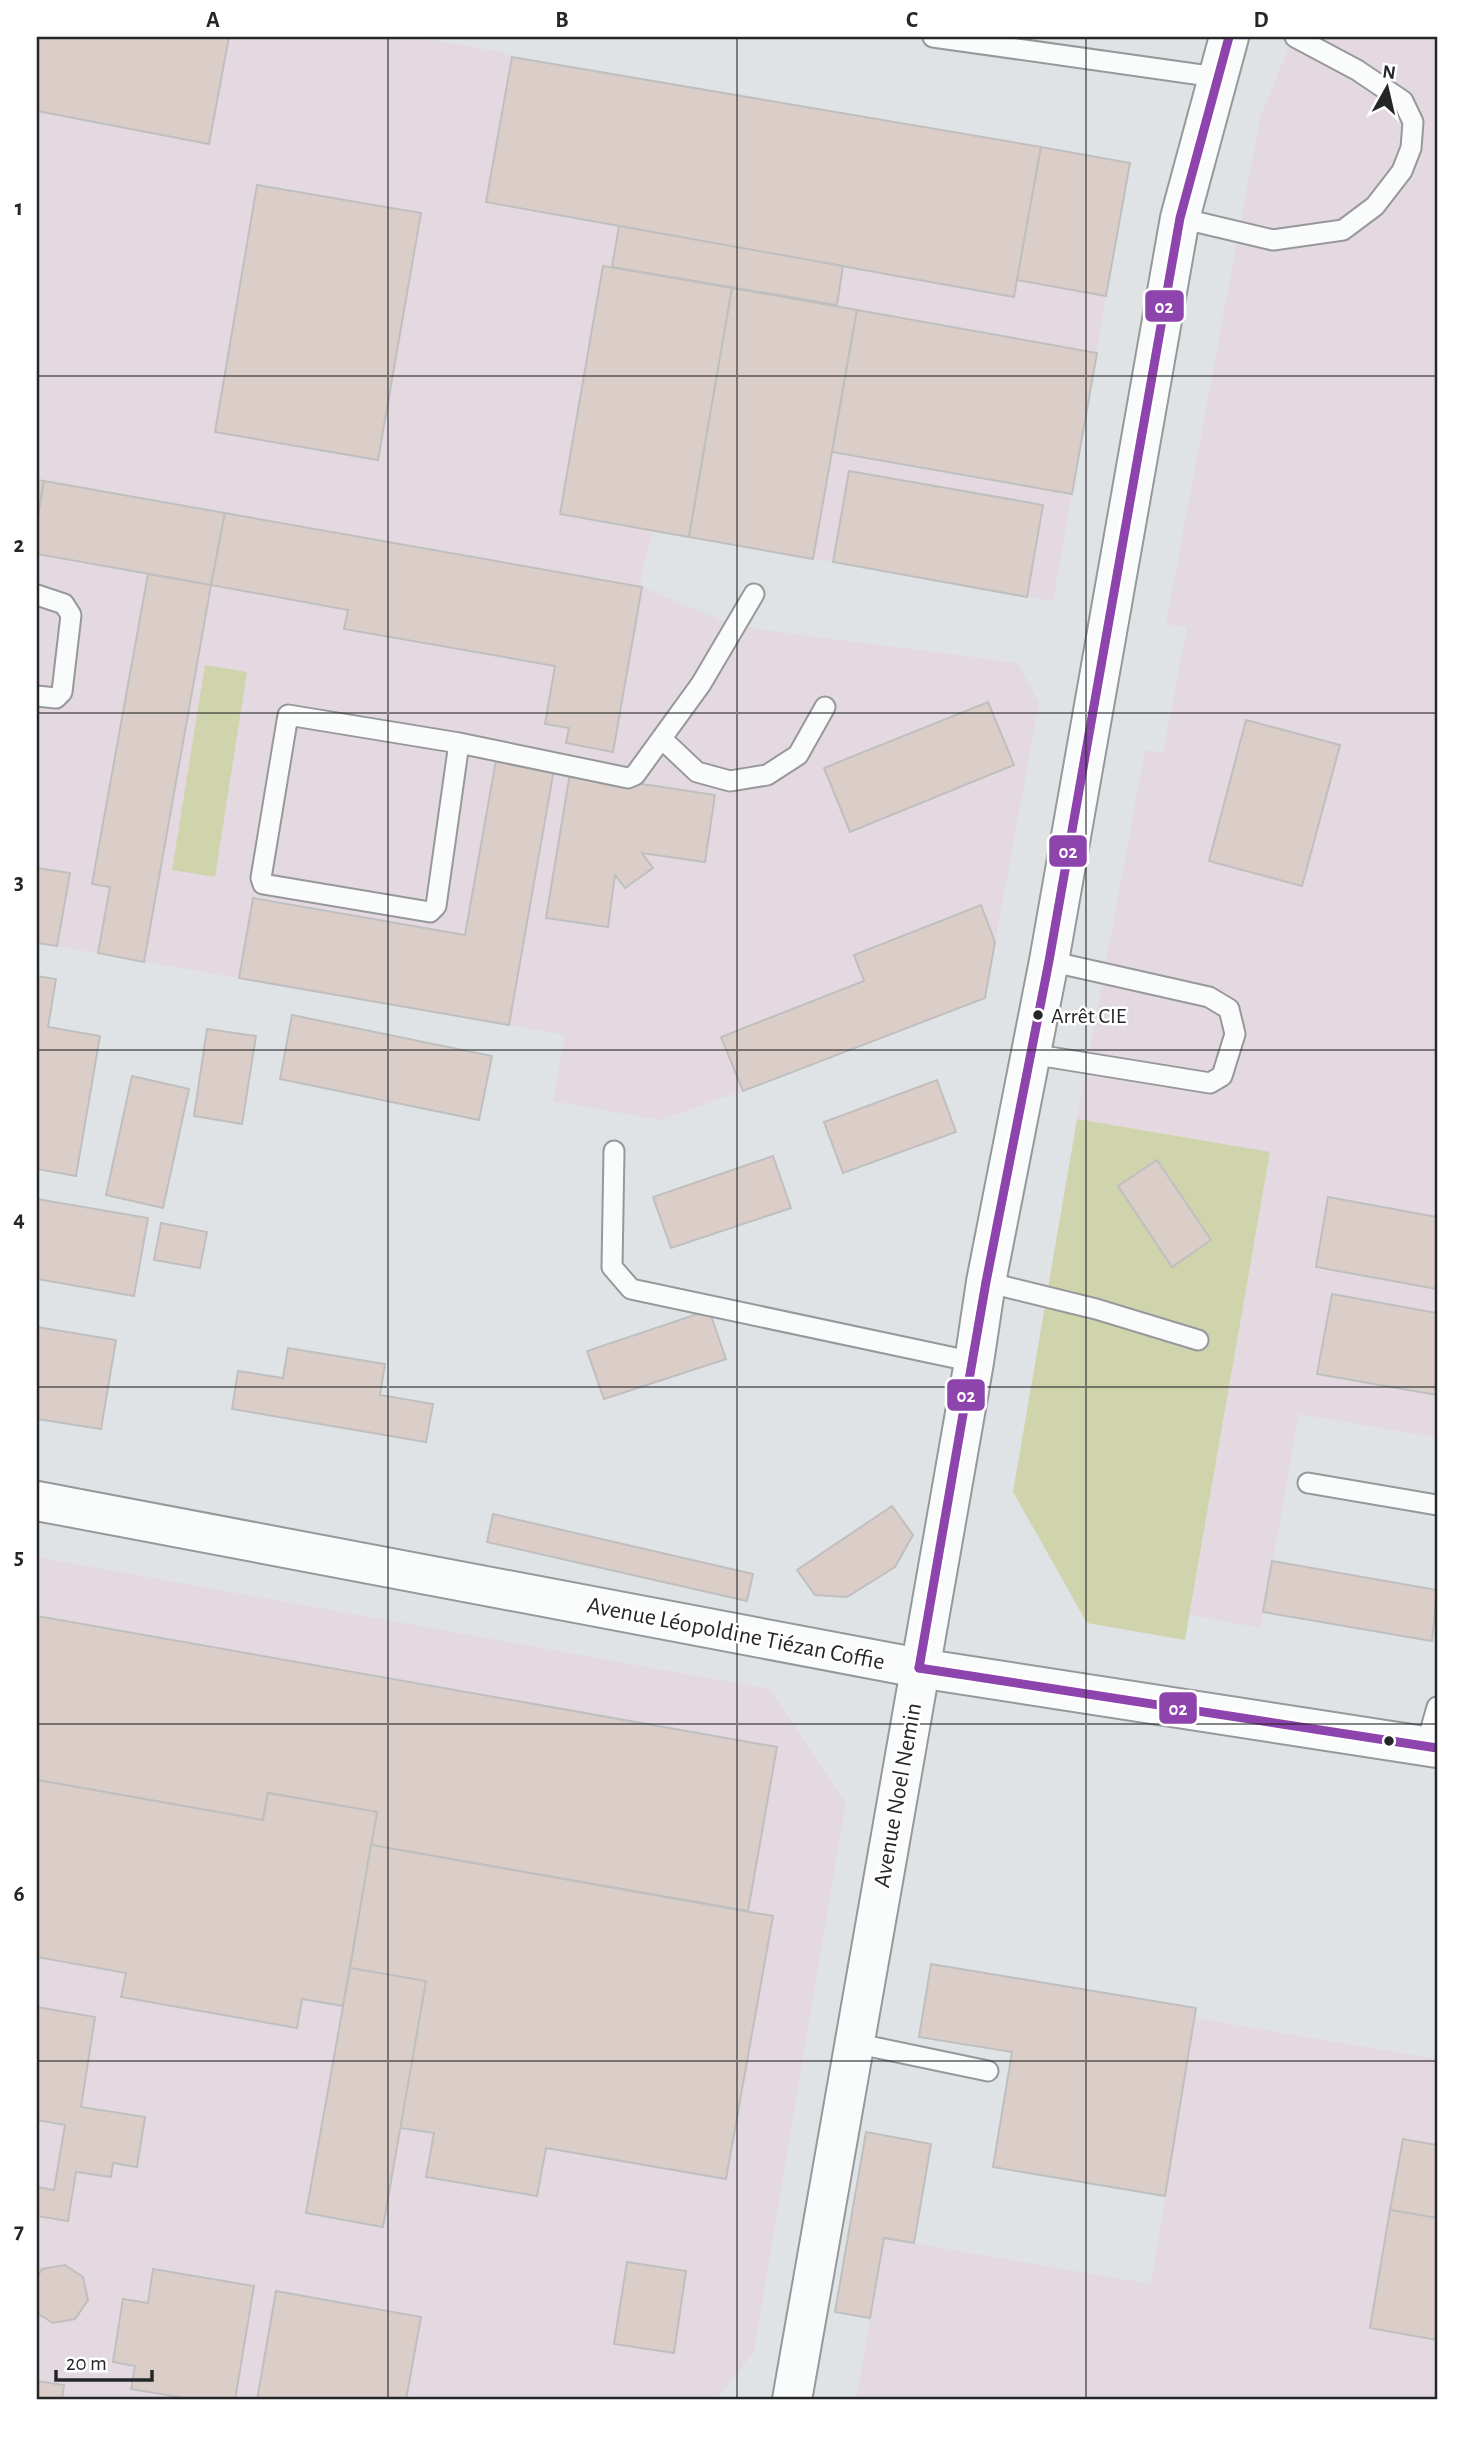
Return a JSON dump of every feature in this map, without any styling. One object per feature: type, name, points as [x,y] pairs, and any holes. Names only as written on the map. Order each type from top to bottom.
[{"type":"street","name":"Avenue Noel Nemin","points":[[792,2400],[986,1282],[1049,961],[1180,218],[1229,37]]},
{"type":"street","name":"Avenue Léopoldine Tiézan Coffie","points":[[37,1501],[919,1668],[1432,1747]]},
{"type":"lane","points":[[933,37],[1216,77]]},
{"type":"lane","points":[[1180,218],[1273,240],[1343,230],[1375,206],[1402,171],[1411,148],[1413,121],[1403,101],[1357,70],[1294,37]]},
{"type":"lane","points":[[459,743],[436,906],[430,912],[263,884],[261,878],[288,715],[459,743],[628,778],[635,775],[701,684],[754,594]]},
{"type":"lane","points":[[37,596],[64,604],[72,615],[62,692],[55,698],[37,696]]},
{"type":"lane","points":[[662,739],[697,772],[730,781],[767,775],[798,755],[825,708]]},
{"type":"lane","points":[[1031,1054],[1210,1083],[1222,1076],[1235,1034],[1229,1009],[1209,997],[1049,961]]},
{"type":"lane","points":[[614,1150],[612,1267],[631,1289],[974,1362]]},
{"type":"lane","points":[[986,1282],[1096,1309],[1198,1340]]},
{"type":"lane","points":[[1308,1483],[1437,1504]]},
{"type":"lane","points":[[1432,1747],[1437,1707]]},
{"type":"lane","points":[[854,2043],[988,2071]]},
{"type":"shaded area","points":[[37,37],[414,37],[503,52],[512,57],[1130,163],[1053,601],[653,530],[641,577],[642,587],[736,626],[1018,663],[1039,703],[985,998],[743,1091],[659,1120],[553,1101],[565,1035],[37,943]]},
{"type":"shaded area","points":[[1293,37],[1437,37],[1437,1438],[1299,1414],[1261,1628],[1190,1615],[1270,1153],[1077,1119],[1145,750],[1163,753],[1187,627],[1166,624],[1260,118]]},
{"type":"shaded area","points":[[37,1557],[770,1689],[846,1803],[754,2352],[716,2400],[37,2400]]},
{"type":"shaded area","points":[[1195,2018],[1437,2059],[1437,2400],[856,2400],[884,2238],[1151,2284]]},
{"type":"green space","points":[[205,665],[247,672],[215,877],[172,870]]},
{"type":"green space","points":[[1077,1119],[1270,1152],[1185,1640],[1087,1623],[1013,1492]]},
{"type":"building","points":[[37,37],[229,37],[209,144],[37,111]]},
{"type":"building","points":[[512,57],[1041,147],[1014,297],[486,202]]},
{"type":"building","points":[[1041,147],[1130,163],[1106,296],[1017,280]]},
{"type":"building","points":[[257,185],[421,213],[378,460],[215,432]]},
{"type":"building","points":[[619,226],[843,266],[837,305],[612,267]]},
{"type":"building","points":[[603,266],[732,288],[689,537],[560,514]]},
{"type":"building","points":[[732,288],[857,310],[813,559],[689,537]]},
{"type":"building","points":[[857,310],[1097,353],[1072,494],[832,452]]},
{"type":"building","points":[[849,471],[1043,505],[1027,597],[833,562]]},
{"type":"building","points":[[37,480],[44,481],[37,523]]},
{"type":"building","points":[[44,481],[225,513],[211,585],[37,554],[37,523]]},
{"type":"building","points":[[225,513],[642,587],[613,752],[566,743],[569,728],[545,724],[555,666],[344,629],[348,610],[211,585]]},
{"type":"building","points":[[148,574],[211,585],[144,962],[98,953],[110,887],[92,884]]},
{"type":"building","points":[[988,702],[1014,765],[850,832],[824,768]]},
{"type":"building","points":[[1246,720],[1340,745],[1302,886],[1209,861]]},
{"type":"building","points":[[496,760],[554,769],[509,1025],[239,978],[253,898],[465,935]]},
{"type":"building","points":[[570,773],[715,795],[705,862],[642,853],[653,868],[625,888],[615,875],[608,927],[546,918]]},
{"type":"building","points":[[37,868],[70,873],[57,946],[37,943]]},
{"type":"building","points":[[981,905],[995,942],[985,998],[743,1091],[721,1037],[864,981],[854,955]]},
{"type":"building","points":[[37,976],[56,979],[48,1027],[100,1036],[76,1176],[37,1169]]},
{"type":"building","points":[[292,1015],[492,1056],[479,1120],[280,1079]]},
{"type":"building","points":[[207,1029],[256,1036],[242,1124],[194,1116]]},
{"type":"building","points":[[132,1076],[189,1089],[163,1208],[106,1195]]},
{"type":"building","points":[[937,1080],[956,1132],[843,1173],[824,1122]]},
{"type":"building","points":[[773,1156],[791,1208],[671,1248],[653,1197]]},
{"type":"building","points":[[1157,1160],[1211,1240],[1172,1267],[1118,1186]]},
{"type":"building","points":[[1328,1197],[1437,1217],[1437,1289],[1316,1267]]},
{"type":"building","points":[[37,1199],[148,1218],[134,1296],[37,1279]]},
{"type":"building","points":[[161,1223],[207,1232],[200,1268],[154,1260]]},
{"type":"building","points":[[1332,1294],[1437,1313],[1437,1395],[1317,1374]]},
{"type":"building","points":[[709,1310],[726,1359],[604,1399],[587,1351]]},
{"type":"building","points":[[37,1327],[116,1340],[101,1429],[37,1419]]},
{"type":"building","points":[[288,1348],[385,1364],[380,1395],[433,1404],[426,1442],[232,1409],[238,1371],[283,1378]]},
{"type":"building","points":[[892,1506],[913,1535],[895,1567],[847,1597],[815,1595],[797,1570]]},
{"type":"building","points":[[493,1514],[753,1574],[747,1601],[487,1542]]},
{"type":"building","points":[[1272,1561],[1437,1590],[1432,1641],[1263,1612]]},
{"type":"building","points":[[37,1616],[777,1747],[748,1911],[371,1845],[377,1812],[268,1793],[263,1820],[37,1780]]},
{"type":"building","points":[[37,1780],[263,1820],[268,1793],[377,1812],[343,2006],[302,1999],[297,2028],[121,1997],[126,1973],[37,1957]]},
{"type":"building","points":[[371,1845],[773,1916],[726,2179],[546,2148],[537,2196],[426,2177],[434,2133],[400,2128],[426,1981],[350,1968]]},
{"type":"building","points":[[931,1964],[1196,2008],[1165,2196],[993,2167],[1012,2052],[919,2037]]},
{"type":"building","points":[[350,1968],[426,1981],[383,2227],[306,2213]]},
{"type":"building","points":[[37,2007],[95,2017],[81,2107],[145,2117],[137,2167],[113,2163],[111,2177],[76,2172],[68,2221],[37,2216],[37,2187],[54,2190],[65,2125],[37,2120]]},
{"type":"building","points":[[866,2132],[931,2144],[914,2243],[884,2238],[870,2318],[835,2312]]},
{"type":"building","points":[[1403,2139],[1437,2145],[1437,2218],[1390,2210]]},
{"type":"building","points":[[1390,2210],[1437,2218],[1437,2340],[1370,2328]]},
{"type":"building","points":[[627,2262],[686,2271],[674,2353],[614,2344]]},
{"type":"building","points":[[65,2265],[83,2277],[88,2300],[75,2319],[53,2323],[37,2313],[37,2277],[42,2269]]},
{"type":"building","points":[[153,2269],[254,2286],[235,2400],[196,2400],[131,2389],[135,2366],[113,2362],[123,2299],[148,2303]]},
{"type":"building","points":[[276,2291],[421,2317],[406,2400],[257,2400]]},
{"type":"building","points":[[37,2381],[64,2385],[62,2400],[37,2400]]},
{"type":"transit line","name":"02","points":[[919,1668],[986,1282],[1049,961],[1180,218],[1229,37]]},
{"type":"transit line","name":"02","points":[[919,1668],[1437,1748]]},
{"type":"place","name":"Arrêt CIE","points":[[1038,1015]]}]
